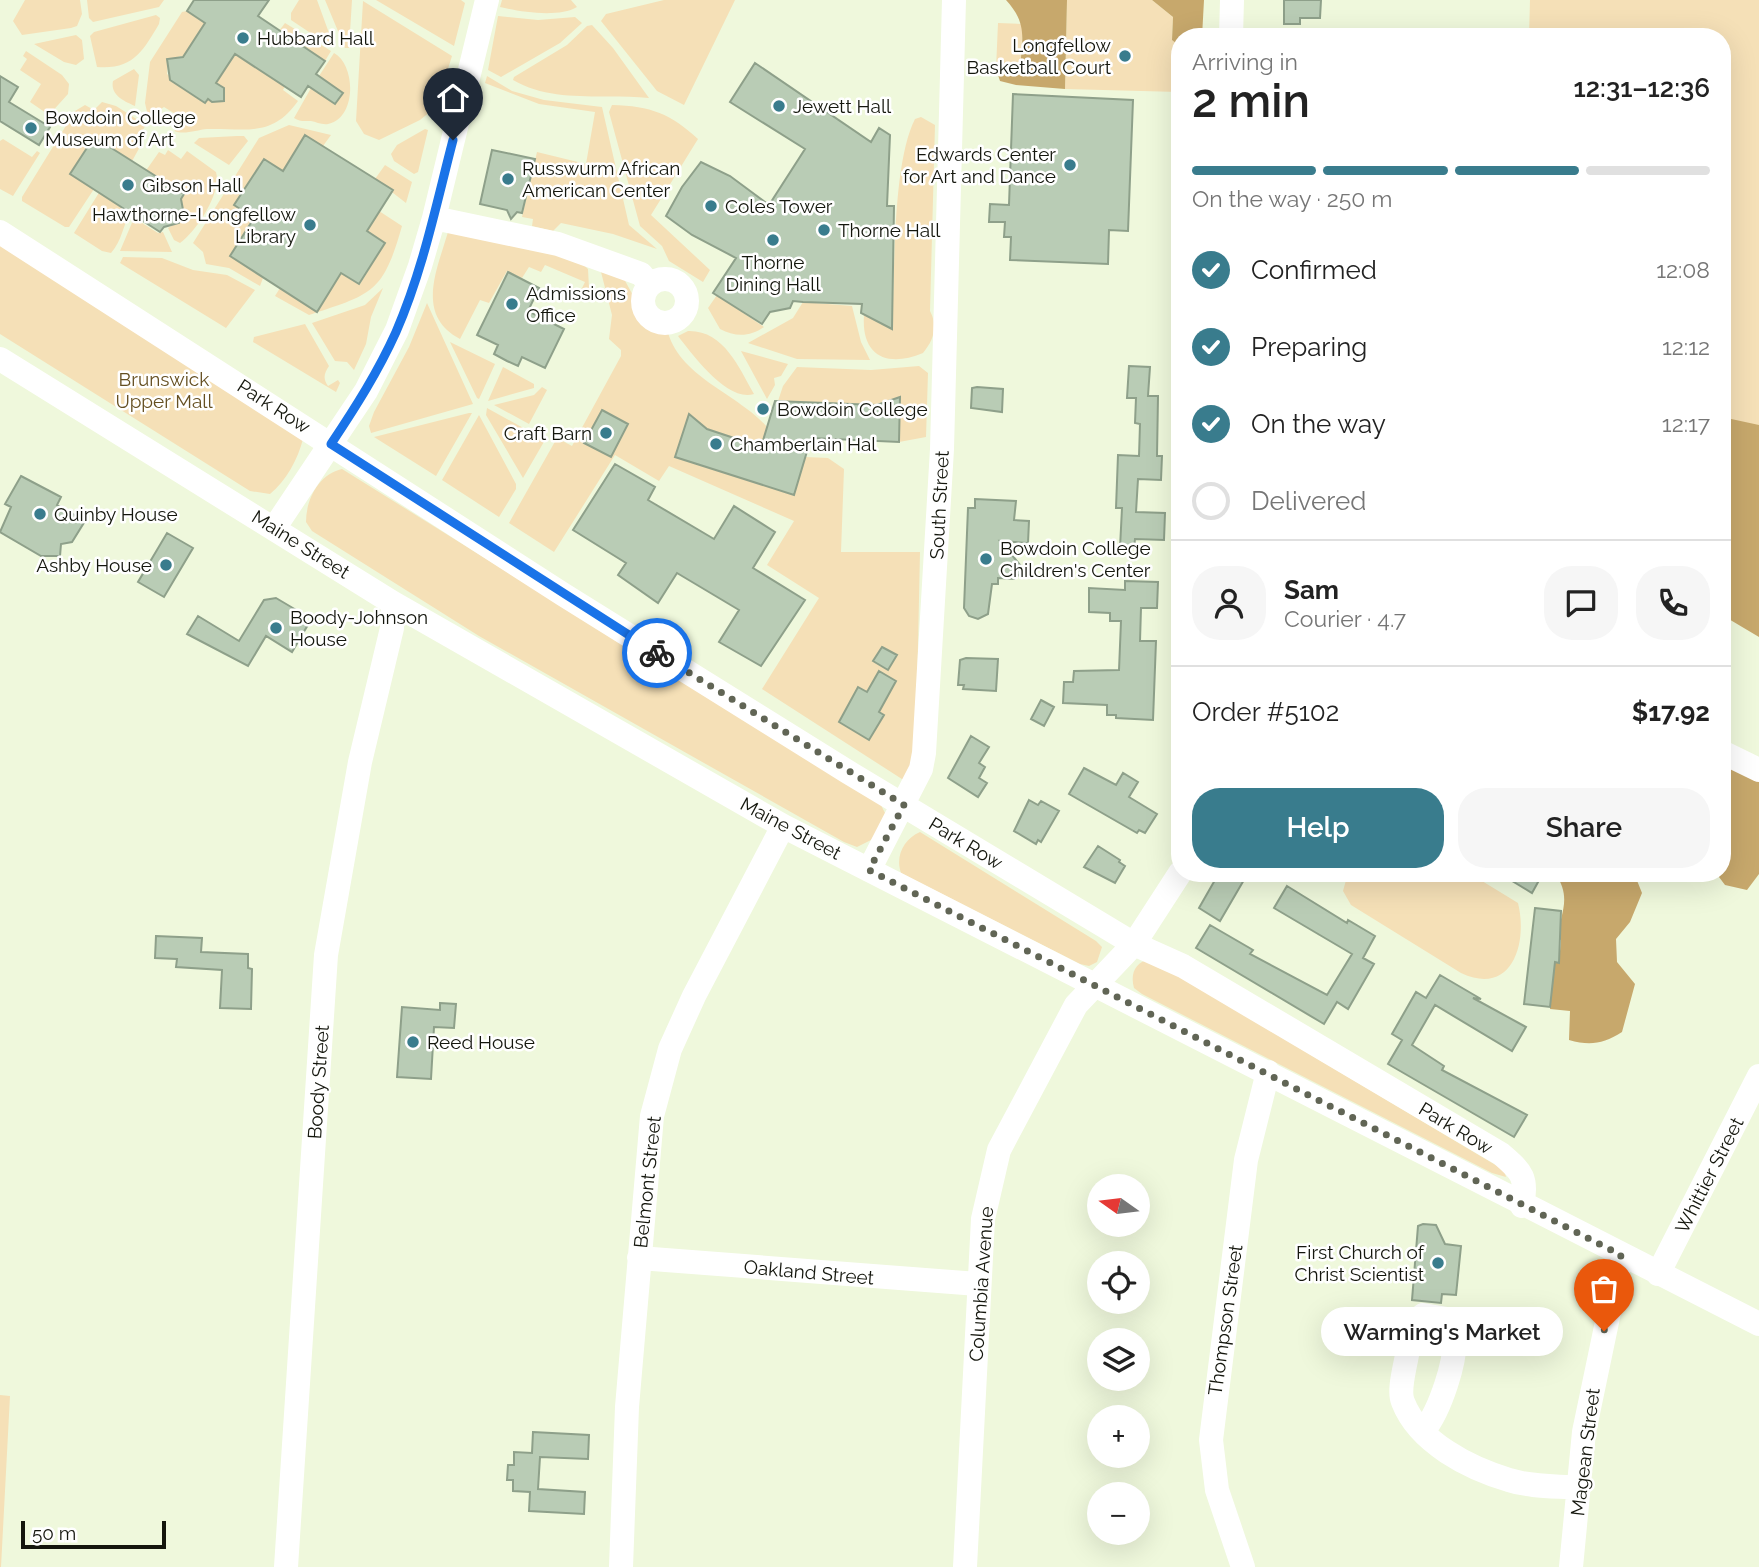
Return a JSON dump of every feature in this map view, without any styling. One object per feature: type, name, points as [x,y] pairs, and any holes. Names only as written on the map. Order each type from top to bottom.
[{"type":"street","points":[[275,527],[366,391],[397,330],[434,218],[487,0]]},
{"type":"street","name":"South Street","points":[[869,870],[904,805],[920,769],[924,752],[942,449],[954,0]]},
{"type":"street","points":[[1231,28],[1233,0]]},
{"type":"street","points":[[434,218],[558,243],[641,274],[650,285]]},
{"type":"street","name":"Park Row","points":[[0,232],[564,595],[904,805],[1135,944],[1182,966],[1501,1154],[1518,1168],[1526,1185],[1522,1206]]},
{"type":"street","name":"Maine Street","points":[[0,359],[275,527],[393,603],[783,826],[1093,986],[1268,1072],[1522,1206],[1759,1324]]},
{"type":"street","name":"Boody Street","points":[[286,1567],[326,955],[360,762],[392,628],[393,603]]},
{"type":"street","points":[[1731,756],[1759,770]]},
{"type":"street","name":"Belmont Street","points":[[621,1567],[627,1407],[652,1116],[670,1049],[704,976],[783,826]]},
{"type":"street","name":"Columbia Avenue","points":[[965,1567],[983,1219],[999,1150],[1076,1005],[1135,944],[1174,882]]},
{"type":"street","name":"Thompson Street","points":[[1242,1567],[1217,1490],[1211,1440],[1246,1160],[1268,1072]]},
{"type":"street","name":"Whittier Street","points":[[1658,1274],[1759,1076]]},
{"type":"street","name":"Magean Street","points":[[1572,1567],[1584,1432],[1621,1255]]},
{"type":"street","name":"Oakland Street","points":[[639,1258],[978,1284]]},
{"type":"street","points":[[1424,1430],[1443,1451],[1511,1481],[1579,1488]]},
{"type":"green space","points":[[25,0],[80,0],[82,14],[77,26],[22,35],[13,21]]},
{"type":"green space","points":[[87,0],[164,0],[159,7],[93,22],[89,18]]},
{"type":"green space","points":[[299,0],[317,0],[333,44],[327,44],[291,20],[291,13]]},
{"type":"green space","points":[[325,0],[352,0],[349,48],[345,48]]},
{"type":"green space","points":[[376,0],[461,0],[465,3],[454,46]]},
{"type":"green space","points":[[502,0],[571,0],[577,7],[560,12],[528,12],[500,7]]},
{"type":"green space","points":[[664,0],[735,0],[684,105],[657,91],[601,21],[606,14]]},
{"type":"green space","points":[[1067,0],[1152,0],[1173,17],[1171,92],[1065,89]]},
{"type":"green space","points":[[1530,0],[1759,0],[1759,592],[1731,580],[1731,28],[1529,28]]},
{"type":"green space","points":[[363,1],[452,56],[436,107],[420,120],[379,140],[364,134],[356,121]]},
{"type":"green space","points":[[187,11],[205,23],[183,57],[168,62],[167,74],[205,103],[208,99],[212,102],[223,98],[222,87],[216,83],[235,54],[285,86],[283,90],[298,101],[288,113],[268,126],[182,133],[174,131],[184,125],[180,122],[182,118],[164,107],[155,113],[158,116],[156,120],[148,116],[145,103],[150,62],[182,12]]},
{"type":"green space","points":[[156,15],[160,18],[159,24],[136,57],[120,65],[97,67],[90,36],[94,32]]},
{"type":"green space","points":[[498,16],[538,20],[575,17],[582,23],[560,43],[501,77],[488,70]]},
{"type":"green space","points":[[285,23],[331,51],[325,61],[279,31]]},
{"type":"green space","points":[[998,23],[1023,24],[1020,71],[996,69]]},
{"type":"green space","points":[[592,25],[613,48],[649,98],[562,95],[545,92],[513,80],[567,45],[587,26]]},
{"type":"green space","points":[[76,35],[82,40],[84,59],[76,65],[64,62],[34,44]]},
{"type":"green space","points":[[26,51],[62,75],[69,84],[68,94],[49,115],[30,102],[41,84],[20,70],[27,59],[23,56]]},
{"type":"green space","points":[[334,53],[341,59],[349,79],[350,91],[344,112],[337,120],[328,124],[294,118],[311,88],[329,100],[337,89],[319,76]]},
{"type":"green space","points":[[134,69],[139,75],[135,106],[119,97],[113,86],[113,81]]},
{"type":"green space","points":[[487,76],[512,91],[544,100],[602,107],[629,225],[657,249],[613,234],[561,223],[553,231],[532,226],[533,219],[522,217],[537,152],[586,164],[595,112],[539,104],[485,83]]},
{"type":"green space","points":[[102,102],[116,106],[146,125],[137,139],[142,143],[131,163],[93,137],[70,174],[94,189],[69,227],[65,227],[22,201],[22,197],[75,111],[85,105],[94,110]]},
{"type":"green space","points":[[612,105],[638,107],[660,113],[679,123],[698,139],[651,215],[710,270],[703,282],[669,261],[662,246],[640,226],[609,112]]},
{"type":"green space","points":[[921,117],[935,125],[930,311],[934,333],[923,353],[898,359],[888,358],[872,349],[864,329],[864,315],[892,329],[898,191],[908,139],[915,119]]},
{"type":"green space","points":[[289,125],[331,135],[323,146],[305,135],[283,171],[263,159],[234,205],[254,218],[230,256],[263,278],[260,286],[229,268],[206,264],[203,252],[193,243],[259,138]]},
{"type":"green space","points":[[425,129],[428,130],[418,172],[414,174],[394,161],[391,154],[397,145]]},
{"type":"green space","points":[[244,136],[248,141],[229,165],[194,143],[199,138]]},
{"type":"green space","points":[[3,139],[32,157],[37,151],[40,153],[13,196],[0,189],[0,141]]},
{"type":"green space","points":[[168,150],[181,159],[187,151],[216,172],[215,190],[207,210],[194,230],[180,243],[174,240],[168,228],[182,219],[184,210],[180,201],[184,194],[145,172],[159,152],[165,155]]},
{"type":"green space","points":[[385,165],[412,182],[406,203],[375,179]]},
{"type":"green space","points":[[100,191],[131,211],[111,253],[102,251],[74,233]]},
{"type":"green space","points":[[379,211],[402,226],[388,265],[372,288],[348,302],[309,315],[275,296],[280,288],[317,311],[341,273],[360,284],[385,243],[367,231]]},
{"type":"green space","points":[[134,218],[158,233],[163,232],[172,252],[120,251]]},
{"type":"green space","points":[[448,232],[575,257],[588,269],[589,288],[584,298],[578,296],[585,282],[545,265],[541,272],[529,267],[522,278],[507,271],[489,303],[480,300],[460,339],[446,329],[438,318],[434,305],[435,276]]},
{"type":"green space","name":"Brunswick Upper Mall","points":[[0,241],[303,439],[295,462],[281,483],[270,494],[250,491],[0,334]]},
{"type":"green space","points":[[123,257],[162,258],[193,270],[227,275],[255,290],[226,328],[120,263]]},
{"type":"green space","points":[[601,272],[623,277],[648,323],[667,329],[673,346],[683,360],[767,427],[761,447],[716,432],[715,435],[689,414],[675,457],[794,495],[805,457],[828,458],[844,469],[841,552],[920,552],[916,738],[912,766],[905,781],[762,689],[819,598],[767,565],[794,521],[669,466],[659,481],[615,455],[554,552],[509,523],[557,438],[572,446],[621,356],[621,350],[609,339],[612,315]]},
{"type":"green space","points":[[383,288],[371,317],[366,344],[354,370],[347,362],[335,361],[312,323],[365,305]]},
{"type":"green space","points":[[717,295],[764,327],[742,335],[720,329],[708,308]]},
{"type":"green space","points":[[803,302],[852,306],[861,342],[870,360],[797,359],[748,343],[793,318]]},
{"type":"green space","points":[[427,303],[473,404],[371,433],[369,426],[374,412],[409,347]]},
{"type":"green space","points":[[305,324],[329,366],[325,375],[326,383],[328,386],[338,380],[340,383],[336,392],[253,342],[254,337]]},
{"type":"green space","points":[[688,331],[701,332],[721,344],[736,362],[754,394],[744,395],[733,391],[712,375],[678,336]]},
{"type":"green space","points":[[450,342],[495,364],[479,399],[477,398]]},
{"type":"green space","points":[[741,351],[788,364],[781,376],[774,378],[775,385],[767,399]]},
{"type":"green space","points":[[919,366],[928,373],[926,437],[899,442],[900,398],[870,408],[869,405],[778,401],[783,386],[797,367],[871,370]]},
{"type":"green space","points":[[503,367],[534,384],[534,388],[488,401]]},
{"type":"green space","points":[[542,387],[547,390],[529,424],[494,405],[534,395]]},
{"type":"green space","points":[[487,408],[545,440],[523,478],[486,415]]},
{"type":"green space","points":[[469,413],[472,413],[436,476],[374,437]]},
{"type":"green space","points":[[479,415],[516,484],[516,489],[499,517],[442,480]]},
{"type":"green space","points":[[342,469],[881,805],[886,815],[879,836],[857,847],[844,842],[479,636],[312,531],[306,522],[311,496],[327,476]]},
{"type":"green space","points":[[920,832],[1096,941],[1102,947],[1097,962],[1089,966],[1080,964],[901,873],[899,860],[902,849],[909,839]]},
{"type":"green space","points":[[1346,882],[1484,882],[1518,903],[1521,918],[1518,949],[1504,972],[1493,978],[1479,979],[1461,973],[1351,905],[1343,891]]},
{"type":"green space","points":[[1150,959],[1504,1170],[1506,1177],[1492,1173],[1142,994],[1134,988],[1133,973],[1137,966]]},
{"type":"green space","points":[[0,1395],[10,1396],[1,1567],[0,1567]]},
{"type":"shaded area","points":[[1006,0],[1067,0],[1065,89],[1000,81],[996,69],[1020,70],[1022,49],[1021,25]]},
{"type":"shaded area","points":[[1152,0],[1204,0],[1202,28],[1173,28],[1173,17]]},
{"type":"shaded area","points":[[1731,419],[1759,425],[1759,637],[1731,620]]},
{"type":"shaded area","points":[[1731,766],[1759,781],[1759,874],[1747,890],[1725,885],[1723,882],[1731,882]]},
{"type":"shaded area","points":[[1560,882],[1638,882],[1642,893],[1630,922],[1616,939],[1617,962],[1635,984],[1622,1032],[1602,1041],[1583,1043],[1569,1040],[1570,1011],[1550,1009],[1555,962],[1559,962],[1561,940],[1557,939],[1563,912],[1563,890]]},
{"type":"building","name":"Hubbard Hall","points":[[194,0],[269,0],[258,16],[325,61],[316,74],[343,93],[335,104],[308,86],[301,97],[235,54],[216,83],[224,88],[224,101],[212,102],[208,99],[205,103],[170,80],[167,59],[183,57],[205,23],[187,11]]},
{"type":"building","points":[[1284,0],[1321,0],[1320,18],[1300,18],[1300,24],[1284,24]]},
{"type":"building","name":"Thorne Hall","points":[[755,63],[871,142],[879,128],[890,135],[887,206],[894,206],[892,329],[861,313],[862,304],[793,301],[790,308],[770,312],[762,324],[713,293],[736,258],[692,235],[666,216],[682,187],[701,162],[730,176],[769,205],[805,149],[730,102]]},
{"type":"building","points":[[0,76],[18,87],[9,102],[50,127],[39,145],[0,121]]},
{"type":"building","name":"Edwards Center for Art and Dance","points":[[1013,94],[1133,100],[1128,231],[1109,230],[1108,264],[1010,260],[1011,237],[1004,237],[1005,222],[989,222],[990,204],[1009,205]]},
{"type":"building","name":"Hawthorne-Longfellow Library","points":[[305,135],[393,190],[367,231],[385,243],[359,284],[341,273],[317,312],[230,256],[254,218],[234,205],[264,159],[283,171]]},
{"type":"building","name":"Gibson Hall","points":[[94,137],[184,194],[181,199],[184,215],[179,223],[164,227],[160,232],[70,174]]},
{"type":"building","name":"Russwurm African American Center","points":[[492,150],[535,159],[522,213],[517,212],[511,219],[507,210],[480,204]]},
{"type":"building","name":"Admissions Office","points":[[508,272],[539,288],[528,311],[564,329],[545,368],[522,357],[518,366],[507,361],[494,354],[498,345],[477,335]]},
{"type":"building","points":[[1129,366],[1150,367],[1148,396],[1158,396],[1157,456],[1162,456],[1161,480],[1138,479],[1136,512],[1165,513],[1164,540],[1135,539],[1134,548],[1120,548],[1122,508],[1116,508],[1118,455],[1139,456],[1140,424],[1135,423],[1136,398],[1127,398]]},
{"type":"building","points":[[972,388],[1003,389],[1002,412],[971,408]]},
{"type":"building","name":"Chamberlain Hal","points":[[900,397],[899,442],[811,438],[794,495],[675,457],[689,414],[707,429],[761,447],[775,401],[877,405]]},
{"type":"building","name":"Craft Barn","points":[[602,410],[628,424],[611,457],[584,443]]},
{"type":"building","points":[[615,464],[655,487],[648,500],[714,539],[734,506],[775,532],[753,568],[805,600],[761,666],[719,642],[739,610],[677,573],[658,603],[618,575],[626,563],[573,530]]},
{"type":"building","name":"Quinby House","points":[[21,476],[61,497],[57,505],[85,521],[72,542],[61,544],[60,556],[41,556],[0,532],[11,507],[5,504]]},
{"type":"building","name":"Bowdoin College Children's Center","points":[[975,499],[1016,501],[1014,520],[1029,521],[1028,543],[1000,541],[1021,566],[1020,574],[1014,579],[998,578],[998,584],[992,584],[988,614],[978,619],[969,616],[964,608],[968,508],[975,508]]},
{"type":"building","name":"Ashby House","points":[[167,533],[193,548],[164,597],[138,582]]},
{"type":"building","points":[[1125,581],[1158,582],[1157,608],[1141,608],[1140,641],[1156,641],[1153,720],[1116,718],[1116,715],[1107,715],[1107,705],[1063,703],[1064,682],[1073,682],[1074,671],[1119,670],[1121,621],[1110,621],[1110,613],[1089,612],[1089,588],[1125,590]]},
{"type":"building","name":"Boody-Johnson House","points":[[276,598],[303,614],[304,620],[309,623],[292,652],[266,636],[248,666],[187,634],[198,616],[239,641],[264,600]]},
{"type":"building","points":[[882,647],[897,655],[888,670],[873,661]]},
{"type":"building","points":[[998,659],[996,691],[963,689],[964,685],[958,685],[960,660]]},
{"type":"building","points":[[879,671],[896,681],[879,712],[884,715],[869,740],[839,722],[858,687],[867,692]]},
{"type":"building","points":[[1041,700],[1054,707],[1044,726],[1031,719]]},
{"type":"building","points":[[971,736],[989,747],[979,763],[985,767],[979,778],[987,783],[978,797],[948,778]]},
{"type":"building","points":[[1084,768],[1116,785],[1123,773],[1138,782],[1129,797],[1157,814],[1145,833],[1139,830],[1137,833],[1069,794]]},
{"type":"building","points":[[1029,800],[1038,805],[1041,801],[1059,811],[1041,842],[1038,840],[1036,844],[1014,831]]},
{"type":"building","points":[[1098,846],[1125,866],[1115,883],[1084,867]]},
{"type":"building","points":[[1214,882],[1243,882],[1220,921],[1199,908]]},
{"type":"building","points":[[1514,882],[1538,882],[1532,893]]},
{"type":"building","points":[[1287,886],[1347,923],[1348,920],[1375,936],[1363,958],[1374,964],[1348,1009],[1337,1002],[1324,1024],[1196,948],[1210,925],[1253,950],[1250,954],[1327,995],[1352,954],[1274,908]]},
{"type":"building","points":[[1535,908],[1561,911],[1559,963],[1555,962],[1550,1007],[1524,1004]]},
{"type":"building","points":[[156,936],[202,938],[201,952],[248,954],[248,968],[252,969],[251,1009],[220,1008],[222,970],[176,967],[177,959],[155,958]]},
{"type":"building","points":[[1440,975],[1481,999],[1473,998],[1526,1027],[1512,1051],[1435,1005],[1412,1045],[1444,1066],[1442,1070],[1527,1115],[1514,1137],[1388,1064],[1402,1040],[1392,1034],[1416,992],[1426,998]]},
{"type":"building","name":"Reed House","points":[[440,1003],[456,1004],[454,1028],[434,1027],[431,1079],[397,1077],[402,1007],[440,1010]]},
{"type":"building","name":"First Church of Christ Scientist","points":[[1436,1225],[1445,1244],[1461,1246],[1456,1295],[1442,1294],[1441,1303],[1412,1300],[1418,1226]]},
{"type":"building","points":[[533,1432],[589,1435],[588,1459],[540,1457],[538,1489],[585,1492],[584,1514],[529,1511],[530,1492],[513,1491],[513,1480],[507,1480],[508,1465],[514,1465],[514,1452],[532,1453]]},
{"type":"way so far","points":[[657,653],[904,805],[869,870],[1621,1255],[1604,1331]]},
{"type":"place","name":"Hubbard Hall","points":[[243,38]]},
{"type":"place","name":"Longfellow Basketball Court","points":[[1125,56]]},
{"type":"place","name":"Jewett Hall","points":[[779,106]]},
{"type":"place","name":"Bowdoin College Museum of Art","points":[[31,128]]},
{"type":"place","name":"Edwards Center for Art and Dance","points":[[1070,165]]},
{"type":"place","name":"Russwurm African American Center","points":[[508,179]]},
{"type":"place","name":"Gibson Hall","points":[[128,185]]},
{"type":"place","name":"Coles Tower","points":[[711,206]]},
{"type":"place","name":"Hawthorne-Longfellow Library","points":[[310,225]]},
{"type":"place","name":"Thorne Hall","points":[[824,230]]},
{"type":"place","name":"Thorne Dining Hall","points":[[773,240]]},
{"type":"place","name":"Admissions Office","points":[[512,304]]},
{"type":"place","name":"Bowdoin College","points":[[763,409]]},
{"type":"place","name":"Craft Barn","points":[[606,433]]},
{"type":"place","name":"Chamberlain Hal","points":[[716,444]]},
{"type":"place","name":"Quinby House","points":[[40,514]]},
{"type":"place","name":"Bowdoin College Children's Center","points":[[986,559]]},
{"type":"place","name":"Ashby House","points":[[166,565]]},
{"type":"place","name":"Boody-Johnson House","points":[[276,628]]},
{"type":"place","name":"Reed House","points":[[413,1042]]},
{"type":"place","name":"First Church of Christ Scientist","points":[[1438,1263]]},
{"type":"place","name":"Warming's Market","points":[[1604,1331]]},
{"type":"route","points":[[453,140],[420,266],[397,330],[366,391],[331,444],[657,653]]}]
